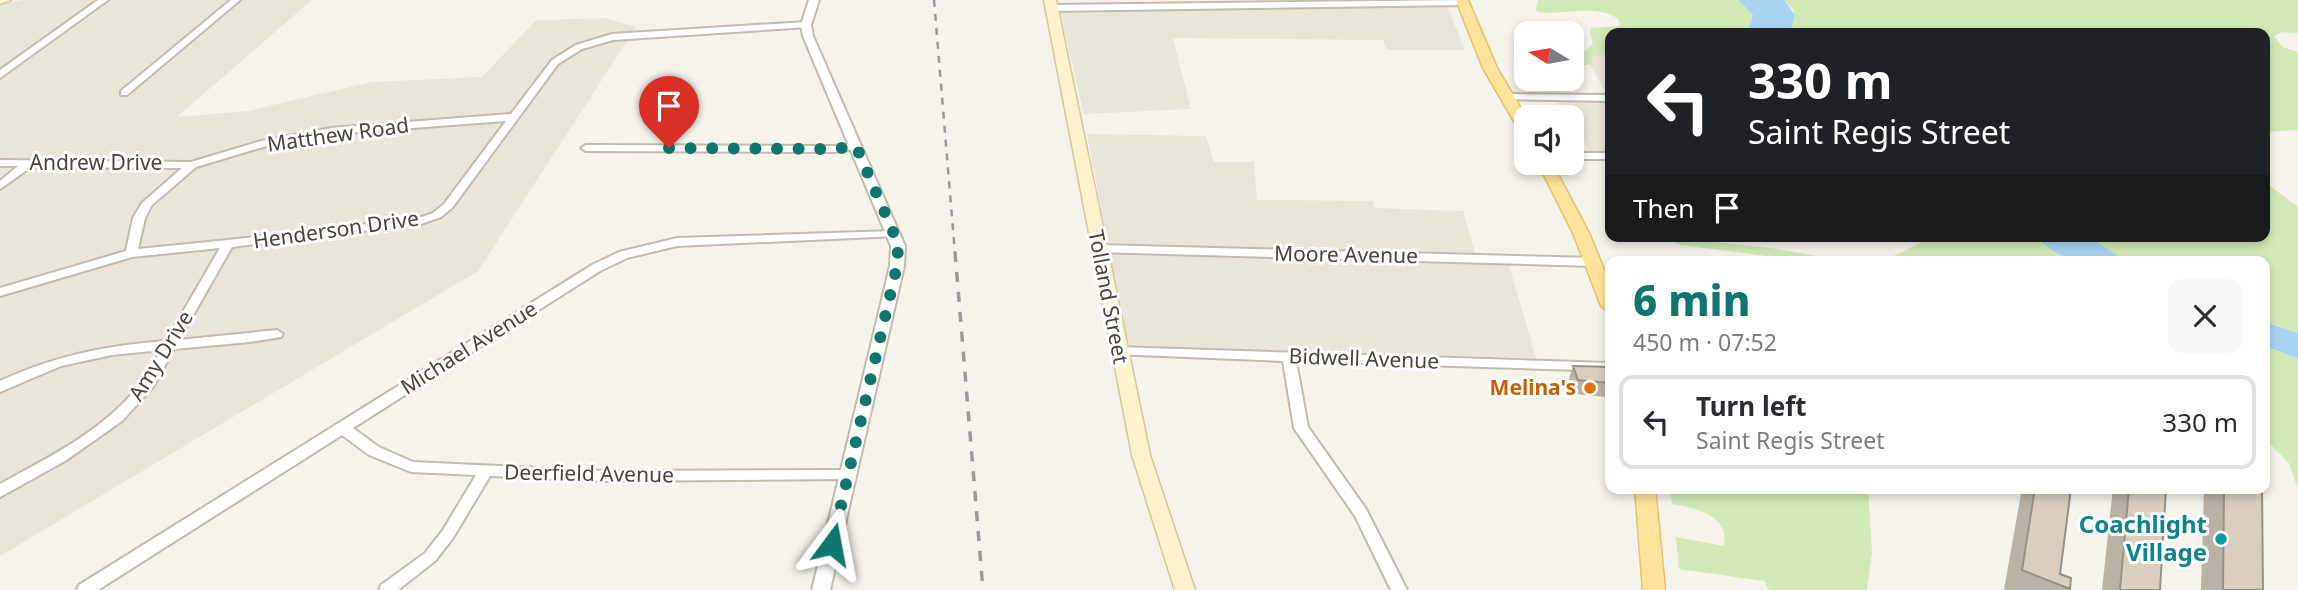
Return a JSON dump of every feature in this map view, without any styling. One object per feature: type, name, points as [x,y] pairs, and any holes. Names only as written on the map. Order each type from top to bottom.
[{"type":"main road","points":[[1462,2],[1484,56],[1514,109]]},
{"type":"main road","name":"Tolland Street","points":[[1051,4],[1118,351],[1141,455],[1185,590]]},
{"type":"main road","points":[[1551,175],[1594,262],[1605,292]]},
{"type":"main road","points":[[1646,494],[1654,590]]},
{"type":"street","points":[[0,75],[104,0]]},
{"type":"street","points":[[124,93],[236,0]]},
{"type":"street","points":[[814,0],[806,25],[808,36],[898,246],[897,266],[821,590]]},
{"type":"street","points":[[1051,4],[1462,2]]},
{"type":"street","name":"Henderson Drive","points":[[0,292],[131,253],[402,224],[437,215],[459,192],[555,62],[572,50],[596,41],[630,35],[806,25]]},
{"type":"street","points":[[1507,97],[1605,98]]},
{"type":"street","name":"Matthew Road","points":[[131,253],[139,218],[148,203],[192,165],[261,145],[331,131],[514,117]]},
{"type":"street","points":[[586,148],[835,149],[856,146]]},
{"type":"street","points":[[1584,156],[1605,156]]},
{"type":"street","name":"Andrew Drive","points":[[0,163],[192,165]]},
{"type":"street","points":[[0,186],[29,163]]},
{"type":"street","name":"Michael Avenue","points":[[85,590],[596,268],[623,255],[677,242],[894,234]]},
{"type":"street","name":"Amy Drive","points":[[0,491],[88,440],[132,405],[228,244]]},
{"type":"street","name":"Moore Avenue","points":[[1099,249],[1594,262]]},
{"type":"street","points":[[0,387],[58,362],[276,334]]},
{"type":"street","name":"Bidwell Avenue","points":[[1118,351],[1605,367]]},
{"type":"street","points":[[1289,357],[1301,428],[1362,513],[1399,590]]},
{"type":"street","name":"Deerfield Avenue","points":[[342,427],[374,451],[411,467],[605,476],[848,475]]},
{"type":"street","points":[[387,590],[430,557],[485,472]]},
{"type":"shaded area","points":[[23,0],[312,0],[177,117],[248,111],[372,82],[482,77],[536,20],[607,18],[636,27],[478,271],[0,556],[0,4]]},
{"type":"shaded area","points":[[1447,6],[1465,50],[1387,50],[1383,40],[1173,38],[1191,109],[1084,114],[1060,12]]},
{"type":"shaded area","points":[[1605,55],[1605,90],[1590,65],[1593,56]]},
{"type":"shaded area","points":[[1558,102],[1605,102],[1605,153],[1591,154],[1584,141],[1584,105],[1559,105]]},
{"type":"shaded area","points":[[1087,134],[1206,136],[1214,162],[1254,162],[1257,200],[1373,201],[1374,208],[1463,211],[1478,264],[1509,265],[1536,358],[1127,346]]},
{"type":"green space","points":[[1538,0],[1738,0],[1753,15],[1749,28],[1605,28],[1605,55],[1593,56],[1591,64],[1584,65],[1584,52],[1593,44],[1591,28],[1620,26],[1618,19],[1610,14],[1590,11],[1538,12]]},
{"type":"green space","points":[[1785,0],[2298,0],[2298,33],[2282,32],[2274,36],[2283,47],[2298,52],[2298,130],[2270,132],[2270,28],[1791,28],[1794,10]]},
{"type":"green space","points":[[2270,186],[2298,207],[2298,333],[2270,324],[2270,256],[2118,256],[2097,242],[2270,242]]},
{"type":"green space","points":[[1713,242],[1818,256],[1767,256],[1676,243]]},
{"type":"green space","points":[[1921,242],[2044,242],[2065,256],[1894,256]]},
{"type":"green space","points":[[2270,348],[2298,359],[2298,489],[2289,463],[2270,444]]},
{"type":"green space","points":[[1671,494],[1868,494],[1872,553],[1867,590],[1769,590],[1764,581],[1679,569],[1676,537],[1724,546],[1724,535],[1722,527],[1709,515],[1672,504]]},
{"type":"water","points":[[1738,0],[1785,0],[1795,16],[1791,28],[1749,28],[1753,15]]},
{"type":"water","points":[[2042,242],[2097,242],[2118,256],[2064,256]]},
{"type":"water","points":[[2270,324],[2298,333],[2298,359],[2270,348]]},
{"type":"building","points":[[1573,366],[1605,367],[1605,383],[1578,380]]},
{"type":"building","points":[[2034,494],[2070,494],[2060,574],[2071,578],[2070,589],[2022,570]]},
{"type":"building","points":[[2128,494],[2166,494],[2160,590],[2120,590]]},
{"type":"building","points":[[2224,494],[2262,494],[2263,590],[2223,590]]},
{"type":"railway","points":[[934,0],[955,254]]},
{"type":"railway","points":[[955,252],[983,590]]},
{"type":"place","name":"Melina's","points":[[1590,388]]},
{"type":"place","name":"Coachlight Village","points":[[2221,539]]},
{"type":"route","points":[[669,148],[835,149],[856,146],[894,234],[898,246],[897,266],[832,544]]}]
